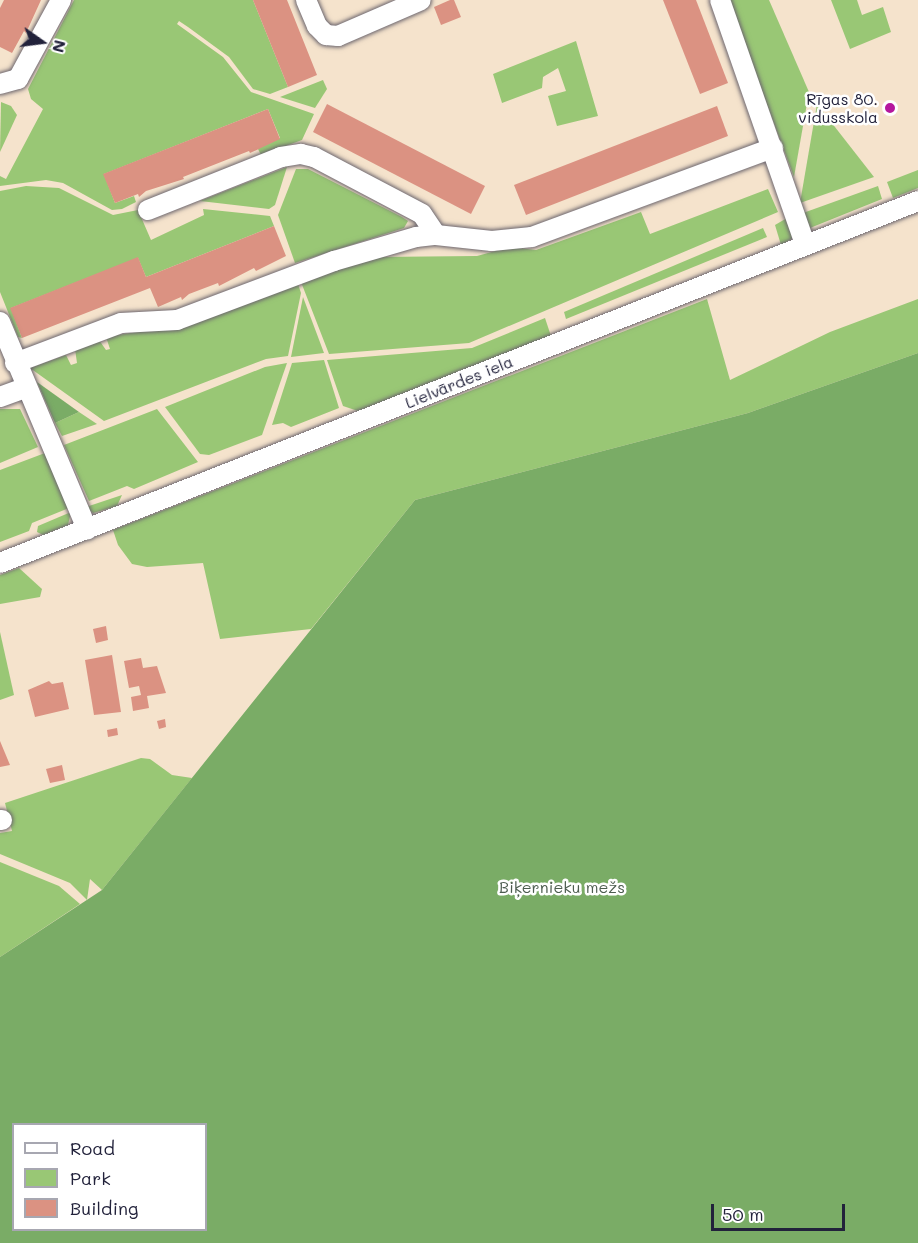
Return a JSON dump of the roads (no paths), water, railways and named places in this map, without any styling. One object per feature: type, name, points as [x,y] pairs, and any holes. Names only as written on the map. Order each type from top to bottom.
[{"type":"street","points":[[0,84],[18,80],[61,0]]},
{"type":"street","points":[[306,0],[317,26],[326,35],[338,36],[421,0]]},
{"type":"street","points":[[720,0],[805,244]]},
{"type":"street","points":[[15,363],[121,322],[177,320],[366,250],[436,235],[492,242],[532,237],[773,148]]},
{"type":"street","points":[[148,210],[281,157],[301,154],[314,157],[422,214],[436,235]]},
{"type":"street","name":"Lielvārdes iela","points":[[0,563],[918,201]]},
{"type":"street","points":[[0,322],[25,388],[87,529]]},
{"type":"street","points":[[0,397],[25,388]]},
{"type":"place","name":"Rīgas 80. vidusskola","points":[[890,108]]},
{"type":"park label","name":"Biķernieku mežs","points":[[562,887]]}]
